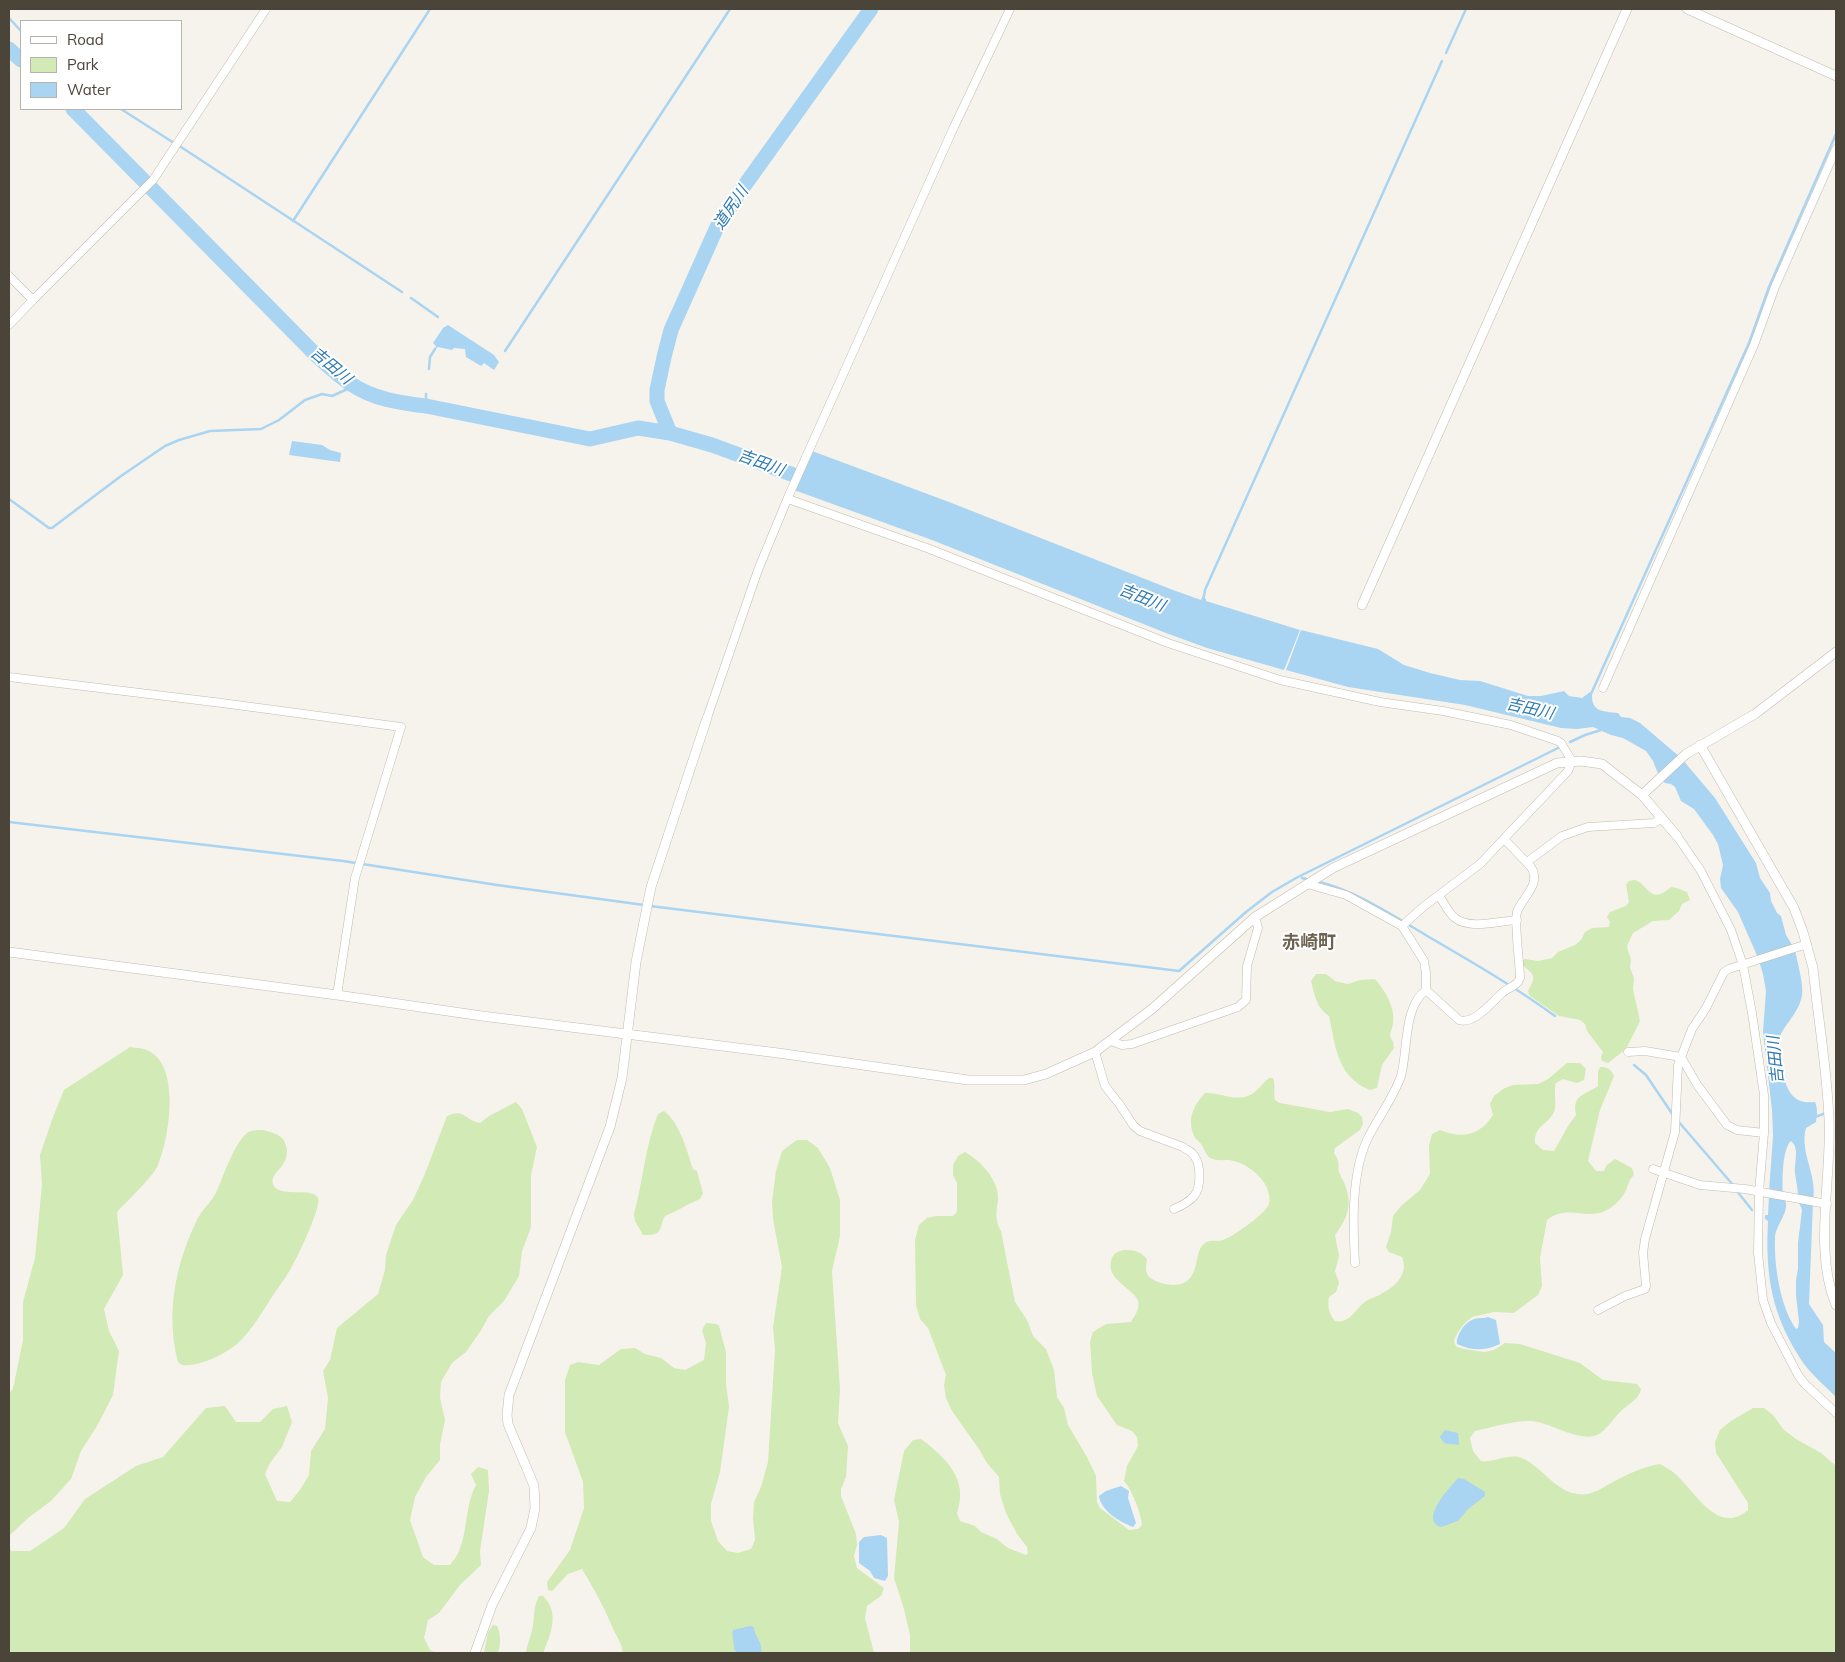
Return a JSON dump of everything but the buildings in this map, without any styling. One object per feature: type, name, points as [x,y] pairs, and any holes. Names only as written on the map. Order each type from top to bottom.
[{"type":"street","points":[[9,324],[153,180],[266,9]]},
{"type":"street","points":[[475,1653],[492,1604],[531,1528],[536,1508],[534,1486],[508,1424],[509,1395],[610,1127],[622,1078],[636,962],[651,887],[758,570],[953,129],[1010,9]]},
{"type":"street","points":[[1362,605],[1627,9]]},
{"type":"street","points":[[1687,9],[1836,76]]},
{"type":"street","points":[[1603,688],[1754,345],[1775,287],[1836,149]]},
{"type":"street","points":[[9,276],[33,300]]},
{"type":"street","points":[[789,497],[927,548],[1168,642],[1271,678],[1380,702],[1511,724],[1558,740],[1572,760]]},
{"type":"street","points":[[1644,792],[1686,754],[1755,714],[1836,652]]},
{"type":"street","points":[[9,677],[401,727],[355,878],[337,995]]},
{"type":"street","points":[[1700,745],[1792,903],[1813,968],[1828,1105],[1830,1155],[1823,1203],[1826,1270],[1836,1305]]},
{"type":"street","points":[[1406,923],[1480,864],[1568,771],[1572,760]]},
{"type":"street","points":[[9,952],[482,1016],[778,1053],[968,1080],[1024,1080],[1046,1074],[1096,1052],[1152,1009],[1255,917],[1333,868],[1557,763],[1572,760],[1602,764],[1644,792],[1677,836],[1701,871],[1731,930],[1745,965],[1762,1074],[1764,1133],[1758,1263],[1763,1300],[1767,1313],[1798,1375],[1836,1413]]},
{"type":"street","points":[[1527,862],[1562,836],[1588,827],[1654,824],[1662,818]]},
{"type":"street","points":[[1307,884],[1346,895],[1406,923],[1424,961],[1426,990],[1459,1020],[1464,1022],[1489,1007],[1509,988],[1517,985],[1520,978],[1517,912],[1534,882],[1534,871],[1504,839]]},
{"type":"street","points":[[1439,896],[1453,916],[1462,921],[1478,923],[1517,920]]},
{"type":"street","points":[[1111,1041],[1122,1045],[1132,1044],[1238,1007],[1246,1000],[1247,966],[1258,928],[1255,917]]},
{"type":"street","points":[[1598,1310],[1625,1296],[1645,1289],[1643,1253],[1675,1132],[1678,1065],[1692,1029],[1706,1008],[1724,972],[1804,945]]},
{"type":"street","points":[[1355,1263],[1353,1214],[1361,1156],[1367,1140],[1400,1076],[1412,1013],[1420,994],[1426,990]]},
{"type":"street","points":[[1628,1052],[1645,1051],[1681,1057]]},
{"type":"street","points":[[1096,1052],[1106,1086],[1132,1125],[1140,1131],[1183,1147],[1196,1158],[1199,1174],[1196,1193],[1190,1200],[1174,1209]]},
{"type":"street","points":[[1681,1057],[1698,1086],[1727,1125],[1737,1130],[1764,1133]]},
{"type":"street","points":[[1653,1169],[1700,1186],[1735,1189],[1823,1203]]},
{"type":"green space","points":[[1634,880],[1653,894],[1658,895],[1671,887],[1677,888],[1687,892],[1690,900],[1682,904],[1679,911],[1669,920],[1653,921],[1633,933],[1627,946],[1631,959],[1630,968],[1634,978],[1633,989],[1640,1021],[1626,1049],[1608,1063],[1602,1061],[1603,1052],[1587,1031],[1585,1024],[1580,1020],[1559,1016],[1530,996],[1528,991],[1533,981],[1533,975],[1522,965],[1522,961],[1525,959],[1538,961],[1552,958],[1558,952],[1575,945],[1581,940],[1585,932],[1592,928],[1609,927],[1610,922],[1607,917],[1610,912],[1626,906],[1629,902],[1626,884]]},
{"type":"green space","points":[[1316,974],[1326,974],[1335,981],[1348,984],[1360,980],[1375,979],[1386,994],[1393,1012],[1390,1036],[1394,1048],[1382,1065],[1377,1088],[1370,1090],[1361,1086],[1349,1076],[1344,1068],[1334,1043],[1329,1016],[1321,1009],[1315,996],[1311,981]]},
{"type":"green space","points":[[130,1047],[147,1050],[159,1059],[169,1087],[170,1104],[166,1138],[158,1165],[146,1182],[117,1212],[123,1275],[104,1309],[109,1331],[119,1351],[113,1395],[81,1451],[71,1479],[51,1501],[28,1518],[9,1536],[9,1393],[13,1389],[23,1340],[23,1302],[35,1258],[42,1184],[40,1155],[64,1090]]},
{"type":"green space","points":[[1567,1063],[1580,1063],[1586,1069],[1584,1080],[1577,1083],[1563,1079],[1556,1083],[1554,1111],[1536,1133],[1535,1143],[1543,1150],[1554,1151],[1576,1115],[1575,1108],[1578,1099],[1598,1086],[1600,1067],[1607,1068],[1614,1076],[1600,1110],[1588,1161],[1596,1171],[1604,1171],[1606,1166],[1615,1159],[1632,1168],[1634,1175],[1622,1198],[1608,1210],[1590,1214],[1562,1213],[1554,1215],[1547,1220],[1540,1258],[1542,1286],[1538,1295],[1514,1313],[1494,1312],[1472,1317],[1465,1323],[1454,1340],[1457,1347],[1484,1352],[1494,1350],[1505,1343],[1520,1344],[1580,1363],[1603,1380],[1637,1384],[1641,1389],[1636,1399],[1621,1411],[1599,1434],[1592,1436],[1575,1435],[1532,1421],[1504,1424],[1475,1431],[1470,1438],[1473,1451],[1481,1461],[1512,1457],[1522,1458],[1560,1487],[1568,1492],[1578,1494],[1591,1493],[1635,1471],[1660,1464],[1673,1472],[1707,1508],[1726,1518],[1737,1517],[1748,1510],[1748,1503],[1716,1453],[1715,1442],[1720,1430],[1731,1421],[1753,1408],[1764,1408],[1773,1415],[1783,1429],[1796,1439],[1821,1453],[1836,1466],[1836,1653],[910,1653],[910,1635],[894,1578],[899,1522],[894,1500],[904,1451],[913,1440],[921,1439],[939,1454],[953,1470],[960,1490],[957,1513],[960,1521],[975,1526],[981,1532],[997,1539],[1008,1548],[1026,1555],[1028,1553],[1027,1547],[1017,1534],[1006,1513],[1000,1494],[999,1477],[987,1463],[952,1411],[946,1398],[944,1385],[946,1375],[928,1328],[920,1319],[916,1305],[915,1240],[919,1225],[927,1218],[953,1216],[957,1212],[957,1183],[953,1175],[953,1165],[958,1156],[965,1152],[975,1159],[989,1173],[995,1184],[998,1195],[996,1214],[1015,1302],[1027,1320],[1033,1336],[1046,1349],[1054,1370],[1057,1397],[1064,1408],[1068,1425],[1096,1476],[1097,1502],[1100,1508],[1129,1530],[1138,1529],[1142,1525],[1140,1514],[1133,1496],[1124,1481],[1127,1466],[1138,1446],[1137,1437],[1132,1431],[1117,1425],[1097,1396],[1092,1373],[1090,1342],[1093,1332],[1106,1324],[1131,1322],[1138,1307],[1136,1297],[1115,1278],[1110,1265],[1112,1258],[1114,1254],[1120,1251],[1136,1251],[1147,1259],[1146,1268],[1149,1277],[1164,1284],[1182,1284],[1191,1277],[1200,1249],[1205,1243],[1223,1240],[1234,1235],[1260,1215],[1269,1202],[1267,1188],[1261,1178],[1246,1166],[1235,1161],[1210,1158],[1194,1136],[1191,1127],[1193,1111],[1205,1093],[1240,1098],[1252,1094],[1269,1078],[1273,1078],[1275,1100],[1280,1103],[1330,1112],[1348,1109],[1362,1117],[1363,1124],[1360,1130],[1335,1148],[1334,1153],[1345,1184],[1349,1205],[1346,1217],[1335,1235],[1339,1256],[1335,1271],[1339,1283],[1336,1292],[1328,1300],[1331,1316],[1335,1321],[1340,1321],[1348,1318],[1366,1301],[1391,1288],[1402,1274],[1404,1263],[1402,1257],[1389,1252],[1386,1247],[1391,1232],[1393,1216],[1401,1206],[1420,1190],[1430,1174],[1429,1146],[1432,1134],[1440,1130],[1463,1135],[1476,1131],[1488,1122],[1493,1115],[1490,1104],[1494,1096],[1503,1089],[1513,1085],[1538,1084],[1548,1079]]},
{"type":"green space","points":[[516,1102],[522,1109],[537,1147],[531,1175],[531,1227],[522,1251],[519,1276],[504,1301],[489,1316],[466,1352],[452,1363],[441,1382],[440,1398],[445,1420],[440,1445],[440,1460],[426,1477],[415,1497],[410,1520],[423,1557],[434,1565],[450,1565],[462,1543],[470,1501],[476,1485],[471,1474],[478,1467],[488,1470],[489,1491],[480,1551],[481,1565],[460,1585],[439,1613],[428,1620],[424,1638],[430,1650],[436,1653],[9,1653],[9,1541],[11,1551],[30,1551],[64,1528],[85,1499],[136,1466],[163,1457],[206,1408],[225,1406],[236,1422],[260,1422],[273,1409],[287,1406],[292,1422],[282,1447],[270,1463],[265,1474],[277,1501],[290,1502],[309,1475],[311,1451],[325,1429],[328,1398],[323,1371],[330,1360],[337,1328],[378,1294],[385,1270],[386,1255],[396,1225],[413,1200],[447,1116],[458,1113],[480,1123],[489,1116]]},
{"type":"green space","points":[[664,1111],[670,1116],[679,1130],[693,1169],[697,1171],[703,1193],[700,1199],[665,1216],[657,1233],[643,1235],[635,1221],[634,1214],[654,1126],[658,1114]]},
{"type":"green space","points":[[263,1130],[279,1136],[285,1141],[286,1145],[286,1159],[274,1176],[273,1184],[281,1191],[315,1195],[318,1198],[318,1203],[313,1221],[289,1272],[243,1338],[233,1347],[212,1359],[197,1364],[182,1365],[178,1362],[174,1344],[173,1307],[175,1288],[184,1252],[198,1218],[216,1193],[230,1158],[240,1141],[245,1134],[251,1131]]},
{"type":"green space","points":[[797,1140],[807,1140],[818,1148],[830,1168],[840,1200],[840,1236],[832,1271],[840,1389],[838,1423],[848,1446],[846,1477],[841,1489],[841,1496],[856,1534],[857,1545],[854,1556],[857,1568],[884,1588],[881,1596],[867,1606],[865,1618],[874,1653],[623,1653],[605,1610],[582,1569],[568,1574],[552,1591],[548,1590],[547,1582],[570,1550],[584,1508],[583,1482],[565,1432],[565,1380],[570,1365],[578,1362],[599,1365],[621,1349],[635,1348],[645,1354],[661,1358],[674,1368],[685,1370],[704,1360],[706,1343],[702,1330],[706,1323],[719,1326],[726,1352],[726,1384],[729,1407],[720,1472],[711,1504],[711,1521],[718,1541],[727,1551],[738,1553],[751,1549],[755,1540],[754,1502],[761,1487],[768,1462],[775,1349],[773,1327],[782,1267],[773,1219],[772,1202],[776,1171],[782,1151]]},
{"type":"green space","points":[[539,1596],[543,1596],[551,1609],[553,1616],[551,1631],[543,1653],[526,1653],[535,1607]]},
{"type":"green space","points":[[493,1625],[497,1626],[499,1633],[498,1653],[484,1653],[488,1632]]},
{"type":"water","points":[[448,325],[494,355],[499,362],[494,370],[484,363],[481,366],[466,357],[465,349],[454,348],[452,350],[438,347],[434,350],[436,346],[433,343],[443,328]]},
{"type":"water","points":[[292,441],[322,445],[330,450],[341,453],[340,462],[289,455]]},
{"type":"water","points":[[812,451],[949,502],[1173,590],[1201,600],[1202,597],[1206,601],[1300,630],[1284,670],[1207,648],[1166,633],[932,540],[794,490]]},
{"type":"water","points":[[1301,630],[1378,649],[1404,665],[1430,673],[1460,680],[1480,681],[1528,696],[1541,696],[1564,691],[1569,696],[1582,698],[1590,692],[1592,693],[1592,700],[1596,708],[1618,713],[1621,717],[1630,718],[1640,723],[1680,757],[1659,776],[1653,761],[1646,751],[1623,738],[1593,727],[1561,728],[1465,705],[1348,687],[1286,670]]},
{"type":"water","points":[[1682,759],[1715,798],[1756,863],[1760,878],[1770,893],[1771,901],[1777,913],[1781,916],[1786,935],[1794,948],[1759,960],[1738,912],[1721,888],[1720,879],[1723,865],[1718,844],[1694,809],[1681,801],[1675,787],[1661,779]]},
{"type":"water","points":[[1795,950],[1802,995],[1797,1009],[1780,1037],[1778,1049],[1785,1081],[1790,1093],[1800,1101],[1815,1102],[1817,1107],[1816,1122],[1806,1128],[1804,1137],[1806,1155],[1813,1182],[1813,1200],[1798,1198],[1795,1173],[1796,1151],[1791,1141],[1784,1158],[1783,1195],[1769,1192],[1773,1136],[1772,1110],[1763,1032],[1766,991],[1759,961]]},
{"type":"water","points":[[1769,1195],[1784,1198],[1786,1203],[1785,1213],[1775,1238],[1776,1261],[1782,1297],[1790,1320],[1796,1329],[1799,1322],[1796,1280],[1802,1210],[1798,1200],[1813,1202],[1809,1304],[1823,1325],[1824,1342],[1836,1353],[1836,1397],[1804,1364],[1784,1330],[1778,1313],[1773,1296],[1768,1260],[1768,1221],[1765,1219],[1765,1215],[1768,1215]]},
{"type":"water","points":[[1488,1317],[1496,1320],[1500,1344],[1478,1349],[1457,1344],[1459,1334],[1466,1324],[1474,1319]]},
{"type":"water","points":[[1445,1430],[1458,1433],[1459,1445],[1446,1443],[1442,1440],[1440,1437]]},
{"type":"water","points":[[1458,1478],[1464,1479],[1485,1492],[1485,1496],[1468,1509],[1458,1521],[1441,1527],[1435,1523],[1433,1518],[1435,1511],[1438,1503]]},
{"type":"water","points":[[1121,1486],[1129,1491],[1128,1498],[1136,1523],[1133,1527],[1122,1522],[1107,1511],[1099,1496],[1106,1491]]},
{"type":"water","points":[[881,1535],[887,1538],[888,1576],[885,1581],[874,1578],[870,1571],[859,1563],[859,1542],[864,1537]]},
{"type":"water","points":[[750,1626],[754,1627],[762,1649],[761,1653],[737,1653],[734,1649],[733,1630]]},
{"type":"waterway","points":[[293,221],[430,9]]},
{"type":"waterway","points":[[505,351],[730,9]]},
{"type":"waterway","name":"道尻川","points":[[670,433],[657,401],[657,390],[664,357],[671,330],[717,227],[742,189],[871,9]]},
{"type":"waterway","points":[[1446,53],[1466,9]]},
{"type":"waterway","points":[[9,18],[20,30]]},
{"type":"waterway","name":"吉田川","points":[[9,49],[20,59]]},
{"type":"waterway","points":[[1203,601],[1205,590],[1442,61]]},
{"type":"waterway","name":"吉田川","points":[[74,110],[315,354],[332,370],[359,389],[397,402],[426,406],[590,439],[638,428],[670,433],[712,445],[813,482]]},
{"type":"waterway","points":[[123,110],[174,143]]},
{"type":"waterway","points":[[1591,694],[1749,343],[1769,287],[1836,134]]},
{"type":"waterway","points":[[181,147],[402,292]]},
{"type":"waterway","points":[[411,298],[438,317]]},
{"type":"waterway","points":[[429,369],[430,357],[435,349]]},
{"type":"waterway","points":[[9,499],[49,528],[52,528],[121,476],[165,446],[210,431],[261,429],[279,420],[305,400],[322,394],[332,396],[354,386]]},
{"type":"waterway","points":[[426,394],[426,406]]},
{"type":"waterway","points":[[1570,742],[1601,730]]},
{"type":"waterway","points":[[650,906],[1179,971],[1246,912],[1272,892],[1296,878],[1558,748]]},
{"type":"waterway","points":[[9,822],[343,861],[644,905]]},
{"type":"waterway","points":[[1302,878],[1310,880]]},
{"type":"waterway","points":[[1316,881],[1360,897],[1388,912],[1493,975],[1555,1016]]},
{"type":"waterway","points":[[1634,1065],[1646,1075],[1673,1115]]},
{"type":"waterway","points":[[1815,1117],[1826,1113]]},
{"type":"waterway","points":[[1678,1121],[1733,1185]]},
{"type":"waterway","points":[[1736,1190],[1752,1210]]},
{"type":"district","name":"赤崎町","points":[[1309,943]]}]
